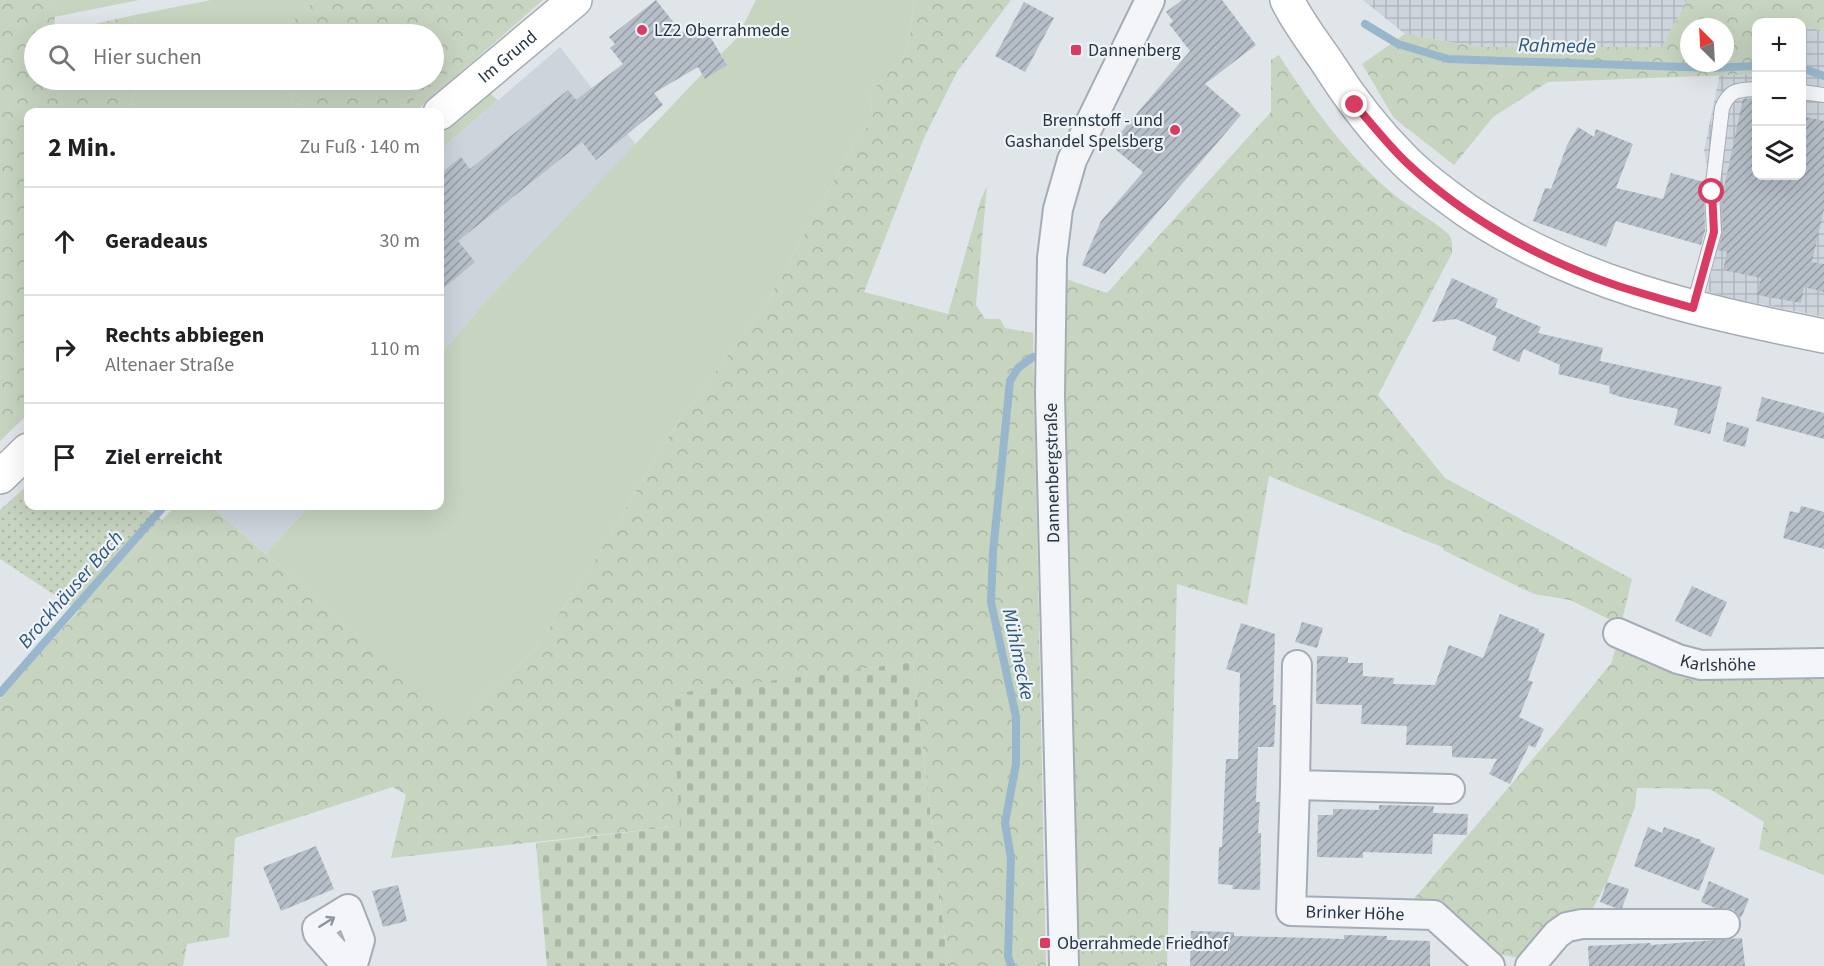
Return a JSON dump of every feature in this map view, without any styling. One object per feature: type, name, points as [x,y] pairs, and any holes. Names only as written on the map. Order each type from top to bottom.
[{"type":"main road","name":"Im Grund","points":[[444,110],[575,0]]},
{"type":"main road","points":[[1294,3],[1355,105],[1406,162],[1448,197],[1498,231],[1573,268],[1618,286],[1693,308],[1824,336]]},
{"type":"main road","points":[[0,477],[24,454]]},
{"type":"street","name":"Dannenbergstraße","points":[[1064,966],[1050,394],[1052,258],[1058,208],[1072,160],[1150,0]]},
{"type":"street","name":"Karlshöhe","points":[[1618,633],[1678,659],[1701,665],[1824,663]]},
{"type":"street","name":"Brinker Höhe","points":[[1297,665],[1291,911],[1434,915],[1490,966]]},
{"type":"street","points":[[1295,785],[1450,789]]},
{"type":"street","points":[[1530,966],[1557,934],[1567,927],[1582,924],[1725,924]]},
{"type":"lane","points":[[1693,308],[1714,232],[1712,192],[1722,108],[1726,99],[1733,92],[1752,90]]},
{"type":"lane","points":[[1806,93],[1824,95]]},
{"type":"shaded area","points":[[1363,0],[1687,0],[1662,47],[1478,47],[1405,34]]},
{"type":"shaded area","points":[[1806,27],[1824,31],[1824,317],[1707,291],[1721,233],[1704,151],[1720,73],[1752,73],[1752,180],[1806,180]]},
{"type":"shaded area","points":[[560,47],[636,145],[488,299],[444,350],[444,147]]},
{"type":"shaded area","points":[[216,510],[305,510],[266,554]]},
{"type":"green space","points":[[0,0],[56,0],[55,24],[24,24],[24,90],[136,90],[131,108],[24,108],[24,418],[0,441]]},
{"type":"green space","points":[[56,0],[139,0],[54,17]]},
{"type":"green space","points":[[211,0],[316,0],[288,24],[135,24],[135,15]]},
{"type":"green space","points":[[316,0],[543,0],[444,76],[444,24],[288,24]]},
{"type":"green space","points":[[543,0],[444,87],[444,76]]},
{"type":"green space","points":[[756,0],[914,0],[910,36],[903,57],[870,93],[873,121],[857,138],[766,304],[675,426],[585,577],[530,655],[476,703],[461,726],[266,554],[305,510],[444,510],[444,350],[488,299],[702,74],[705,78],[727,65],[721,54],[737,38]]},
{"type":"green space","points":[[914,0],[1011,0],[957,72],[924,138],[864,292],[948,314],[981,199],[987,186],[976,305],[985,319],[1000,319],[1005,328],[1033,333],[1046,966],[948,966],[913,662],[791,679],[680,826],[391,858],[406,795],[393,787],[235,838],[229,937],[187,944],[183,966],[0,966],[0,699],[171,510],[216,510],[461,725],[476,703],[530,655],[585,577],[675,426],[766,304],[857,138],[873,121],[870,93],[903,57],[910,36]]},
{"type":"green space","points":[[1687,0],[1824,0],[1824,31],[1806,27],[1806,18],[1752,18],[1752,74],[1548,82],[1493,117],[1454,165],[1394,118],[1362,64],[1405,34],[1478,47],[1662,47]]},
{"type":"green space","points":[[135,15],[135,24],[94,24]]},
{"type":"green space","points":[[1279,55],[1318,113],[1347,148],[1379,182],[1446,232],[1451,239],[1452,253],[1378,395],[1445,478],[1632,579],[1621,625],[1570,600],[1534,594],[1443,550],[1444,548],[1269,476],[1247,605],[1177,584],[1167,966],[1076,966],[1063,278],[1107,293],[1271,112],[1271,60]]},
{"type":"green space","points":[[136,90],[286,90],[303,108],[131,108]]},
{"type":"green space","points":[[286,90],[426,90],[403,108],[303,108]]},
{"type":"green space","points":[[426,90],[440,90],[420,108],[403,108]]},
{"type":"green space","points":[[489,93],[498,100],[444,147],[444,128]]},
{"type":"green space","points":[[24,489],[24,510],[147,510],[162,520],[79,611],[0,559],[0,510]]},
{"type":"green space","points":[[1617,641],[1631,646],[1671,672],[1695,677],[1824,672],[1824,875],[1759,849],[1764,822],[1710,789],[1637,788],[1635,807],[1607,882],[1588,917],[1519,958],[1498,954],[1442,904],[1412,901],[1612,662]]},
{"type":"green space","points":[[913,662],[948,966],[547,966],[536,843],[680,826],[672,694]]},
{"type":"building","points":[[656,0],[682,33],[701,21],[727,65],[705,79],[698,67],[654,93],[663,105],[596,160],[582,142],[458,241],[475,262],[444,288],[444,171],[461,157],[470,169],[568,90],[576,100],[623,64],[610,48],[615,44],[609,37]]},
{"type":"building","name":"Brennstoff - und Gashandel Spelsberg","points":[[1182,0],[1222,0],[1256,45],[1205,84],[1241,115],[1105,274],[1082,265],[1101,221],[1143,172],[1110,145],[1190,51],[1169,24],[1173,21],[1166,12]]},
{"type":"building","points":[[1024,2],[1054,18],[1025,72],[995,56]]},
{"type":"building","points":[[1752,98],[1752,180],[1806,180],[1806,117],[1824,121],[1824,209],[1812,262],[1824,264],[1824,292],[1804,287],[1801,303],[1757,295],[1761,278],[1723,270],[1727,252],[1718,250],[1723,232],[1722,187],[1724,188],[1743,99]]},
{"type":"building","points":[[1578,127],[1594,137],[1596,129],[1633,144],[1616,188],[1663,199],[1671,173],[1704,182],[1705,231],[1701,245],[1616,221],[1606,247],[1533,221],[1545,188],[1551,189],[1567,145]]},
{"type":"building","points":[[1452,278],[1498,299],[1495,307],[1541,327],[1538,333],[1603,348],[1600,361],[1722,387],[1710,434],[1674,425],[1678,409],[1621,397],[1609,393],[1610,386],[1558,374],[1560,365],[1524,349],[1519,362],[1492,350],[1497,337],[1456,319],[1432,322]]},
{"type":"building","points":[[1762,397],[1824,413],[1824,439],[1756,421]]},
{"type":"building","points":[[1727,422],[1749,428],[1745,447],[1723,441]]},
{"type":"building","points":[[1801,506],[1824,512],[1824,549],[1783,538],[1790,511],[1799,513]]},
{"type":"building","points":[[1692,586],[1727,602],[1711,637],[1675,621]]},
{"type":"building","points":[[1500,614],[1539,629],[1538,631],[1545,634],[1528,680],[1533,682],[1519,717],[1544,729],[1535,748],[1529,745],[1510,784],[1489,774],[1497,759],[1452,757],[1452,746],[1406,745],[1407,726],[1361,724],[1362,705],[1316,704],[1317,656],[1348,657],[1348,663],[1363,663],[1363,676],[1394,678],[1393,684],[1435,685],[1449,645],[1483,658]]},
{"type":"building","points":[[1302,622],[1323,628],[1317,648],[1295,642]]},
{"type":"building","points":[[1241,623],[1275,634],[1274,747],[1258,747],[1256,802],[1260,802],[1258,833],[1261,833],[1260,890],[1232,889],[1233,885],[1218,884],[1226,759],[1238,759],[1240,673],[1226,669]]},
{"type":"building","points":[[1379,805],[1434,806],[1433,813],[1468,814],[1467,835],[1433,834],[1432,854],[1363,852],[1363,858],[1317,857],[1318,815],[1333,815],[1333,809],[1379,810]]},
{"type":"building","points":[[1648,827],[1662,833],[1664,827],[1701,840],[1700,842],[1715,848],[1699,891],[1634,866]]},
{"type":"building","points":[[316,846],[334,889],[281,911],[263,867]]},
{"type":"building","points":[[1709,881],[1749,899],[1741,918],[1733,909],[1715,908],[1701,902]]},
{"type":"building","points":[[1607,882],[1629,889],[1622,908],[1600,902]]},
{"type":"building","points":[[398,885],[407,921],[383,927],[372,891]]},
{"type":"building","points":[[1191,931],[1234,932],[1234,936],[1344,939],[1344,935],[1387,936],[1387,940],[1430,941],[1430,966],[1190,966]]},
{"type":"building","points":[[1742,938],[1745,966],[1589,966],[1588,946],[1650,943],[1651,945]]},
{"type":"waterway","name":"Rahmede","points":[[1365,24],[1398,44],[1448,59],[1712,68],[1752,66]]},
{"type":"waterway","name":"Rahmede","points":[[1806,69],[1824,76]]},
{"type":"waterway","name":"Mühlmecke","points":[[1011,966],[1008,956],[1011,858],[1005,823],[1016,764],[1016,717],[991,602],[993,552],[1010,381],[1018,368],[1033,357]]},
{"type":"waterway","name":"Brockhäuser Bach","points":[[0,693],[160,510]]},
{"type":"place","name":"LZ2 Oberrahmede","points":[[642,30]]},
{"type":"place","name":"Dannenberg","points":[[1076,50]]},
{"type":"place","name":"Brennstoff - und Gashandel Spelsberg","points":[[1175,130]]},
{"type":"place","name":"Oberrahmede Friedhof","points":[[1045,943]]},
{"type":"route","points":[[1355,105],[1406,162],[1448,197],[1498,231],[1542,254],[1618,286],[1693,308],[1714,232],[1712,192]]}]
